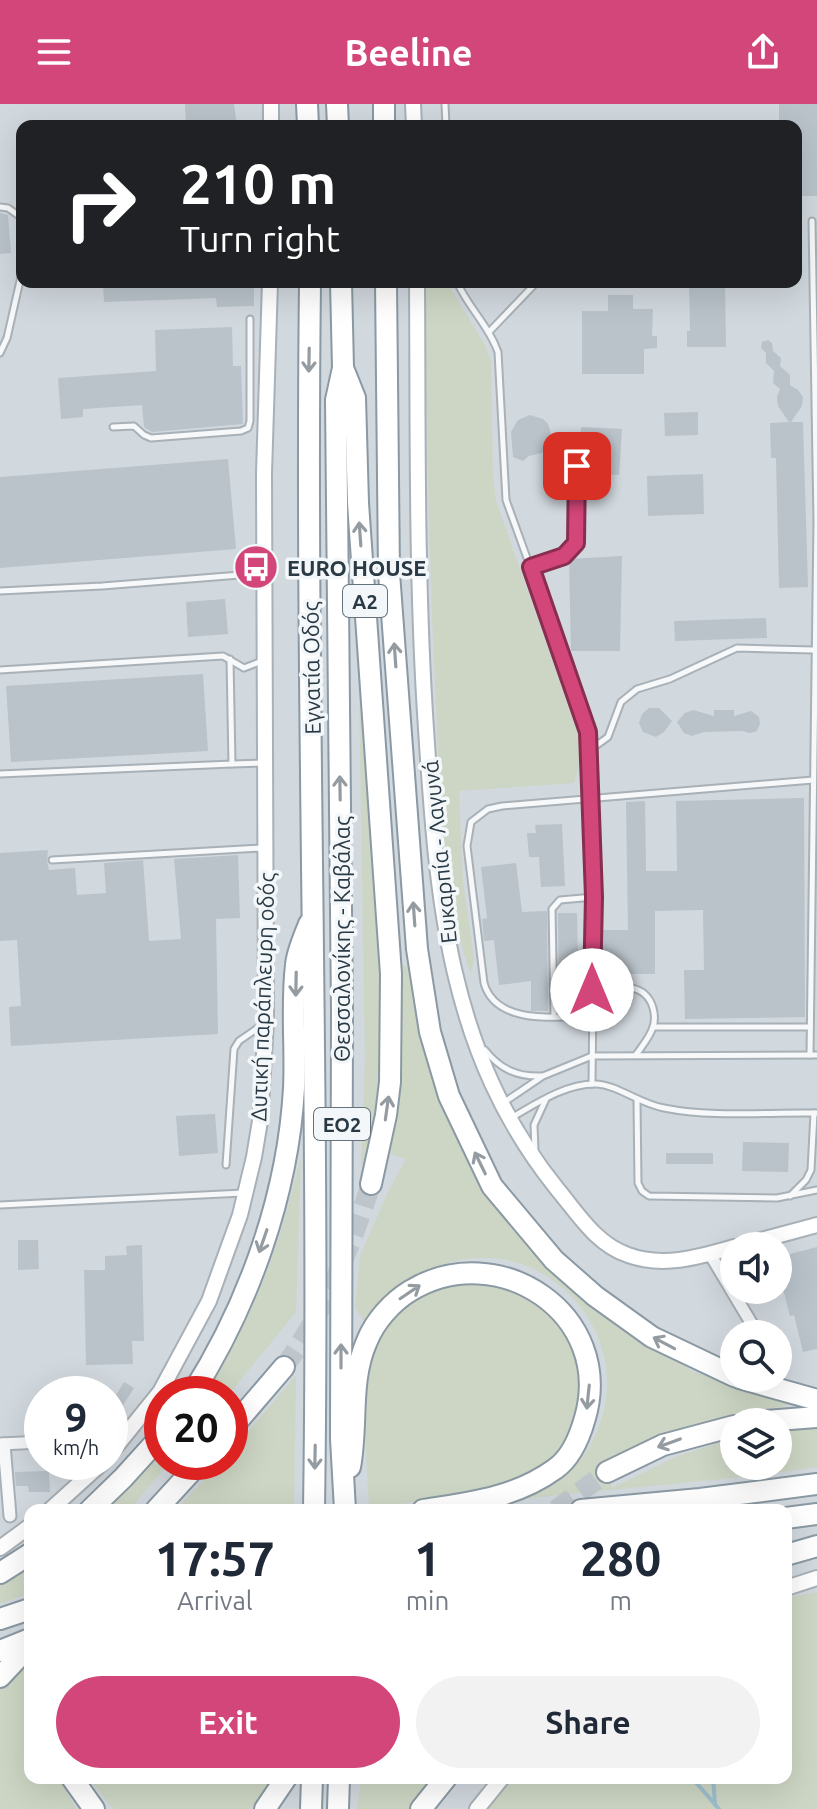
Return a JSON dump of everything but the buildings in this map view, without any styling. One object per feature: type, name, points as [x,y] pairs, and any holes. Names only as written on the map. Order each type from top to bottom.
[{"type":"highway","name":"Εγνατία Οδός","points":[[310,288],[308,448],[314,909]]},
{"type":"highway","name":"Α2","points":[[341,288],[343,368],[355,398],[358,503],[392,1000],[390,1082],[371,1184]]},
{"type":"highway","points":[[386,288],[389,573],[415,935],[423,996],[449,1096],[492,1186],[554,1260],[595,1296],[652,1337],[720,1369]]},
{"type":"highway","name":"Θεσσαλονίκης - Καβάλας","points":[[343,368],[336,400],[342,1011],[341,1439],[345,1500]]},
{"type":"highway","name":"Α2","points":[[203,1376],[241,1300],[275,1199],[293,1101],[296,963],[314,909]]},
{"type":"highway","name":"Θεσσαλονίκης - Καβάλας","points":[[314,909],[317,1289],[314,1503]]},
{"type":"highway","points":[[345,1500],[355,1442],[354,1400],[367,1340],[389,1308],[423,1283],[440,1276],[478,1272],[520,1282],[539,1292],[567,1319],[586,1355],[590,1396],[580,1434],[558,1468],[519,1489],[492,1499],[461,1504]]},
{"type":"highway","points":[[248,1409],[284,1367]]},
{"type":"highway","points":[[789,1392],[817,1400]]},
{"type":"highway","points":[[792,1419],[817,1417]]},
{"type":"highway","points":[[607,1472],[663,1445],[720,1430]]},
{"type":"highway","points":[[96,1504],[144,1455]]},
{"type":"highway","points":[[162,1504],[184,1480]]},
{"type":"highway","points":[[635,1504],[817,1484]]},
{"type":"highway","points":[[792,1517],[817,1514]]},
{"type":"highway","points":[[792,1553],[817,1546]]},
{"type":"highway","points":[[0,1573],[24,1558]]},
{"type":"highway","points":[[0,1619],[24,1611]]},
{"type":"highway","points":[[0,1651],[24,1644]]},
{"type":"highway","points":[[0,1677],[24,1649]]},
{"type":"highway","points":[[76,1784],[94,1809]]},
{"type":"highway","points":[[265,1809],[282,1784]]},
{"type":"highway","points":[[311,1809],[312,1784]]},
{"type":"highway","points":[[338,1809],[339,1784]]},
{"type":"highway","points":[[421,1809],[441,1784]]},
{"type":"street","name":"Δυτική παράπλευρη οδός","points":[[128,1433],[160,1392],[199,1322],[227,1254],[246,1193],[260,1121],[266,1022],[265,573],[270,288]]},
{"type":"street","name":"Ευκαρπία - Λαγυνά","points":[[417,288],[420,614],[433,841],[444,928],[469,1026],[489,1078],[510,1118],[538,1163],[593,1232],[612,1248],[628,1255],[662,1261],[720,1251]]},
{"type":"street","name":"Ευκαρπία - Λαγυνά","points":[[791,1232],[817,1225]]},
{"type":"street","points":[[710,1254],[749,1320]]},
{"type":"street","points":[[10,1516],[2,1444],[24,1443]]},
{"type":"street","points":[[57,1504],[83,1480]]},
{"type":"street","points":[[0,1548],[24,1530]]},
{"type":"street","points":[[792,1586],[817,1578]]},
{"type":"street","points":[[477,1809],[497,1784]]},
{"type":"lane","points":[[502,1103],[543,1076],[592,1056],[814,1055],[810,1027],[817,522],[812,221]]},
{"type":"lane","points":[[0,353],[7,338],[18,288]]},
{"type":"lane","points":[[460,288],[471,310],[489,332],[499,361],[505,493],[581,707],[590,751],[594,897],[592,1084]]},
{"type":"lane","points":[[489,332],[531,288]]},
{"type":"lane","points":[[113,427],[134,426],[151,438],[245,430],[250,421],[250,319]]},
{"type":"lane","points":[[250,354],[268,354]]},
{"type":"lane","points":[[531,567],[564,556],[576,543],[577,466]]},
{"type":"lane","points":[[0,591],[265,573]]},
{"type":"lane","points":[[590,751],[608,737],[621,702],[637,689],[668,680],[737,648],[813,650]]},
{"type":"lane","points":[[0,670],[223,656],[244,668],[266,659]]},
{"type":"lane","points":[[230,659],[232,764]]},
{"type":"lane","points":[[0,774],[267,762]]},
{"type":"lane","points":[[592,1016],[526,1015],[495,1002],[486,990],[467,846],[471,822],[488,809],[813,780]]},
{"type":"lane","points":[[52,860],[266,848]]},
{"type":"lane","points":[[554,1017],[552,909],[560,900],[594,897]]},
{"type":"lane","points":[[592,990],[623,986],[634,988],[644,993],[651,1002],[655,1013],[653,1027],[636,1055]]},
{"type":"lane","points":[[226,1165],[234,1049],[239,1041],[266,1022]]},
{"type":"lane","points":[[469,1026],[485,1050],[501,1066],[518,1074],[543,1076]]},
{"type":"lane","points":[[653,1027],[810,1027]]},
{"type":"lane","points":[[510,1118],[547,1097],[592,1084],[612,1087],[637,1101],[684,1112],[815,1113],[811,1170],[806,1180],[789,1197]]},
{"type":"lane","points":[[538,1163],[533,1139],[534,1125],[547,1097]]},
{"type":"lane","points":[[637,1101],[638,1183],[649,1196],[789,1197],[817,1190]]},
{"type":"lane","points":[[0,1205],[246,1193]]},
{"type":"shaded area","points":[[0,104],[817,104],[817,1809],[0,1809]]},
{"type":"green space","points":[[424,288],[451,288],[485,345],[491,362],[496,501],[579,737],[581,758],[574,783],[459,791],[463,882],[474,957],[471,975],[461,943],[448,876],[441,808]]},
{"type":"green space","points":[[359,690],[362,690],[373,870],[380,924],[385,1050],[375,1142],[361,1168],[365,1057]]},
{"type":"green space","points":[[401,965],[409,966],[423,1047],[443,1106],[479,1187],[531,1251],[606,1313],[692,1371],[720,1381],[720,1392],[753,1392],[790,1405],[720,1408],[720,1422],[604,1466],[612,1488],[675,1457],[720,1443],[720,1479],[526,1499],[563,1478],[578,1463],[596,1434],[606,1395],[604,1358],[592,1324],[570,1295],[542,1273],[508,1260],[471,1258],[432,1269],[414,1279],[366,1323],[355,1308],[360,1256],[406,1159],[389,1153],[400,1087]]},
{"type":"green space","points":[[301,1157],[296,1312],[244,1376],[212,1376],[253,1304],[280,1235]]},
{"type":"green space","points":[[464,1278],[525,1291],[568,1331],[583,1373],[576,1426],[556,1458],[524,1479],[475,1492],[400,1504],[369,1504],[366,1426],[371,1367],[379,1340],[393,1317],[412,1300]]},
{"type":"green space","points":[[296,1375],[294,1504],[181,1504],[204,1480],[248,1480],[248,1432]]},
{"type":"green space","points":[[817,1427],[817,1467],[792,1470],[792,1429]]},
{"type":"green space","points":[[144,1463],[144,1480],[155,1480],[134,1504],[103,1504]]},
{"type":"green space","points":[[24,1565],[24,1595],[0,1604],[0,1580]]},
{"type":"green space","points":[[817,1592],[817,1809],[488,1809],[509,1784],[792,1784],[792,1597]]},
{"type":"green space","points":[[24,1665],[24,1784],[62,1784],[76,1809],[0,1809],[0,1690]]},
{"type":"green space","points":[[94,1784],[268,1784],[250,1809],[113,1809]]},
{"type":"green space","points":[[360,1784],[438,1784],[421,1809],[357,1809]]},
{"type":"waterway","points":[[697,1784],[719,1809]]},
{"type":"waterway","points":[[713,1784],[715,1804]]},
{"type":"tunnel","points":[[284,1367],[312,1324],[335,1279],[371,1184]]},
{"type":"tunnel","points":[[564,1504],[607,1472]]},
{"type":"place","name":"EURO HOUSE","points":[[256,567]]},
{"type":"route","points":[[577,466],[576,543],[564,556],[531,567],[588,732],[594,897],[592,990]]}]
